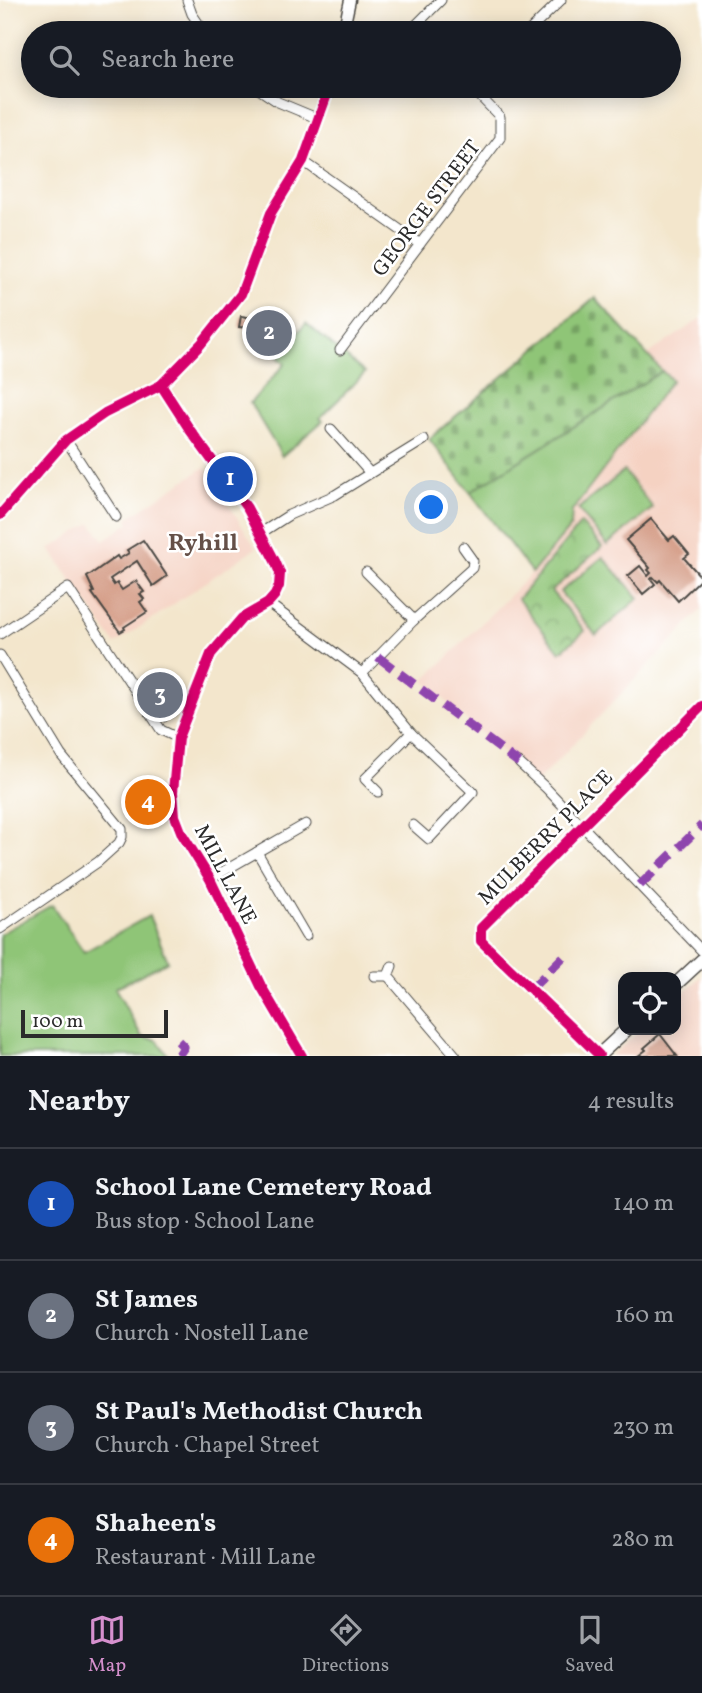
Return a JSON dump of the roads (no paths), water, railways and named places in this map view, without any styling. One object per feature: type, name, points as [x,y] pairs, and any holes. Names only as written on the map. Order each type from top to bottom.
[{"type":"main road","points":[[681,979],[702,960]]},
{"type":"main road","points":[[599,1056],[621,1035]]},
{"type":"street","points":[[187,0],[196,21]]},
{"type":"street","points":[[346,21],[350,0]]},
{"type":"street","points":[[420,21],[441,0]]},
{"type":"street","points":[[539,21],[561,0]]},
{"type":"street","points":[[272,98],[319,119]]},
{"type":"street","points":[[0,515],[66,440],[104,413],[161,385],[201,344],[242,294],[271,214],[303,160],[326,98]]},
{"type":"street","name":"GEORGE STREET","points":[[341,350],[500,138],[500,117],[483,98]]},
{"type":"street","points":[[303,160],[420,244]]},
{"type":"street","points":[[161,385],[204,451],[247,508],[261,533],[280,573],[279,586],[268,603],[362,673],[411,733],[473,792],[429,839],[413,825]]},
{"type":"street","points":[[331,429],[370,473]]},
{"type":"street","points":[[66,440],[116,517]]},
{"type":"street","points":[[261,533],[289,515],[335,495],[424,440]]},
{"type":"street","points":[[362,673],[414,620],[472,568],[473,561],[463,547]]},
{"type":"street","points":[[366,572],[414,620]]},
{"type":"street","points":[[0,634],[68,588],[161,730],[178,738]]},
{"type":"street","name":"MILL LANE","points":[[268,603],[242,618],[211,654],[178,738],[173,792],[175,816],[182,834],[210,879],[261,986],[302,1056]]},
{"type":"street","points":[[0,655],[61,755],[122,829],[119,843],[104,857],[0,929]]},
{"type":"street","name":"MULBERRY PLACE","points":[[599,1056],[481,941],[481,928],[702,706]]},
{"type":"street","points":[[378,792],[365,779],[411,733]]},
{"type":"street","points":[[519,763],[702,951]]},
{"type":"street","points":[[210,879],[257,852],[291,826],[306,824]]},
{"type":"street","points":[[257,852],[306,936]]},
{"type":"street","points":[[388,976],[392,966]]},
{"type":"street","points":[[374,976],[388,976],[456,1056]]},
{"type":"place","name":"St James","points":[[269,333]]},
{"type":"place","name":"School Lane Cemetery Road","points":[[230,479]]},
{"type":"place","name":"St Paul's Methodist Church","points":[[160,695]]},
{"type":"place","name":"Shaheen's","points":[[148,802]]},
{"type":"district","name":"Ryhill","points":[[203,542]]}]
